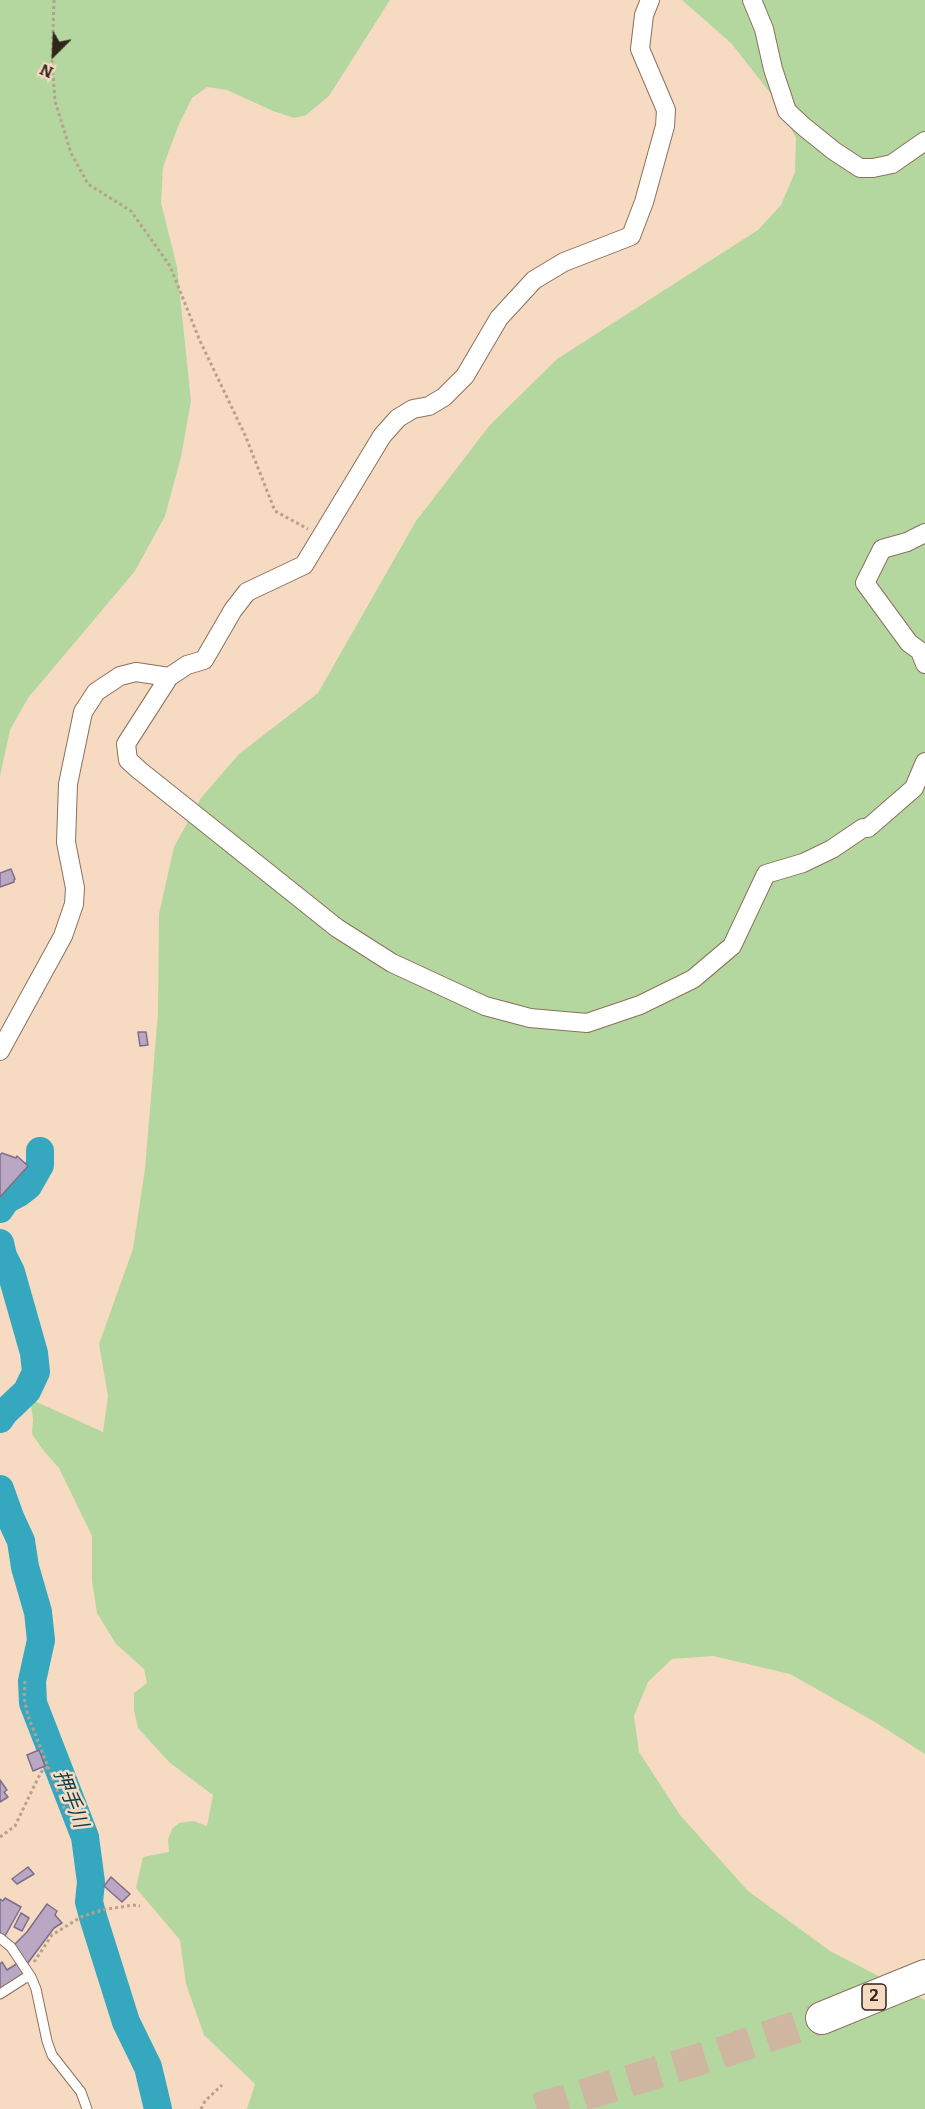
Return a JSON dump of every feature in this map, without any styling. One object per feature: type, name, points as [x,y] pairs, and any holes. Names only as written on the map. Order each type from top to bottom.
[{"type":"highway","name":"2","points":[[822,2018],[925,1976]]},
{"type":"street","points":[[650,0],[644,15],[640,49],[666,110],[665,126],[644,202],[631,236],[564,261],[534,280],[499,318],[465,376],[444,397],[429,406],[413,409],[398,418],[382,436],[304,565],[247,592],[233,610],[204,660],[187,665],[169,676],[126,744],[128,760],[337,928],[392,963],[485,1006],[530,1018],[587,1023],[640,1005],[693,980],[732,946],[765,874],[803,863],[832,849],[863,828],[868,828],[914,788],[925,762]]},
{"type":"street","points":[[752,0],[764,28],[773,69],[787,111],[803,126],[860,168],[892,164],[925,141]]},
{"type":"street","points":[[925,533],[907,542],[882,549],[865,583],[909,643],[920,651],[925,664]]},
{"type":"street","points":[[0,1051],[42,970],[63,936],[74,904],[75,888],[66,842],[68,784],[83,712],[96,692],[120,676],[136,672],[169,676]]},
{"type":"lane","points":[[0,1938],[11,1947],[29,1974],[36,1989],[52,2055],[81,2092],[87,2109]]},
{"type":"lane","points":[[0,1994],[29,1974]]},
{"type":"path","points":[[54,0],[52,60],[55,101],[71,153],[88,184],[130,211],[170,266],[200,341],[245,435],[275,511],[321,537]]},
{"type":"path","points":[[26,1681],[25,1708],[65,1810]]},
{"type":"path","points":[[0,1837],[15,1826],[42,1770],[48,1767]]},
{"type":"path","points":[[29,1974],[52,1935],[81,1917],[102,1910],[140,1906]]},
{"type":"path","points":[[201,2109],[205,2101],[222,2085]]},
{"type":"green space","points":[[0,0],[390,0],[329,96],[306,115],[294,118],[227,90],[207,87],[192,98],[179,124],[163,167],[161,203],[177,267],[191,401],[181,457],[165,516],[135,571],[28,698],[10,730],[0,776]]},
{"type":"green space","points":[[682,0],[925,0],[925,1754],[875,1722],[790,1674],[713,1656],[672,1659],[648,1682],[634,1716],[639,1752],[680,1815],[748,1891],[830,1951],[925,2000],[925,2109],[247,2109],[255,2084],[204,2035],[186,1984],[180,1940],[136,1888],[143,1857],[169,1852],[168,1839],[172,1829],[179,1823],[194,1821],[207,1826],[213,1795],[169,1762],[138,1728],[134,1710],[134,1693],[147,1683],[144,1669],[116,1644],[97,1613],[92,1581],[92,1536],[59,1468],[32,1434],[33,1419],[30,1399],[103,1432],[108,1396],[99,1344],[133,1249],[145,1169],[158,1013],[159,914],[174,847],[201,798],[239,754],[318,693],[416,521],[490,425],[557,359],[758,230],[781,205],[795,172],[796,138],[775,99],[731,43]]},
{"type":"building","points":[[11,869],[14,882],[0,887],[0,873]]},
{"type":"building","points":[[138,1032],[146,1032],[148,1045],[140,1046]]},
{"type":"building","points":[[2,1153],[16,1158],[17,1156],[28,1166],[0,1197],[0,1155]]},
{"type":"building","points":[[39,1750],[45,1766],[33,1771],[27,1755]]},
{"type":"building","points":[[0,1780],[7,1790],[4,1792],[8,1797],[0,1802]]},
{"type":"building","points":[[28,1867],[34,1874],[17,1884],[12,1879]]},
{"type":"building","points":[[111,1877],[130,1894],[122,1902],[104,1886]]},
{"type":"building","points":[[5,1898],[21,1907],[5,1936],[0,1933],[0,1899],[3,1901]]},
{"type":"building","points":[[47,1904],[57,1911],[55,1915],[62,1923],[54,1928],[27,1964],[13,1946],[27,1932]]},
{"type":"building","points":[[21,1913],[29,1918],[22,1931],[14,1927]]},
{"type":"building","points":[[2,1962],[7,1970],[18,1963],[25,1975],[0,1990],[0,1964]]},
{"type":"waterway","name":"押手川","points":[[0,1209],[6,1200],[28,1186],[40,1165],[40,1151]]},
{"type":"waterway","name":"押手川","points":[[0,1243],[3,1256],[11,1272],[34,1353],[36,1372],[27,1391],[0,1419]]},
{"type":"waterway","name":"押手川","points":[[0,1489],[21,1541],[25,1567],[38,1612],[41,1640],[32,1681],[33,1703],[85,1837],[91,1882],[89,1902],[93,1917],[126,2022],[148,2067],[158,2109]]},
{"type":"tunnel","points":[[537,2109],[717,2054],[822,2018]]}]
